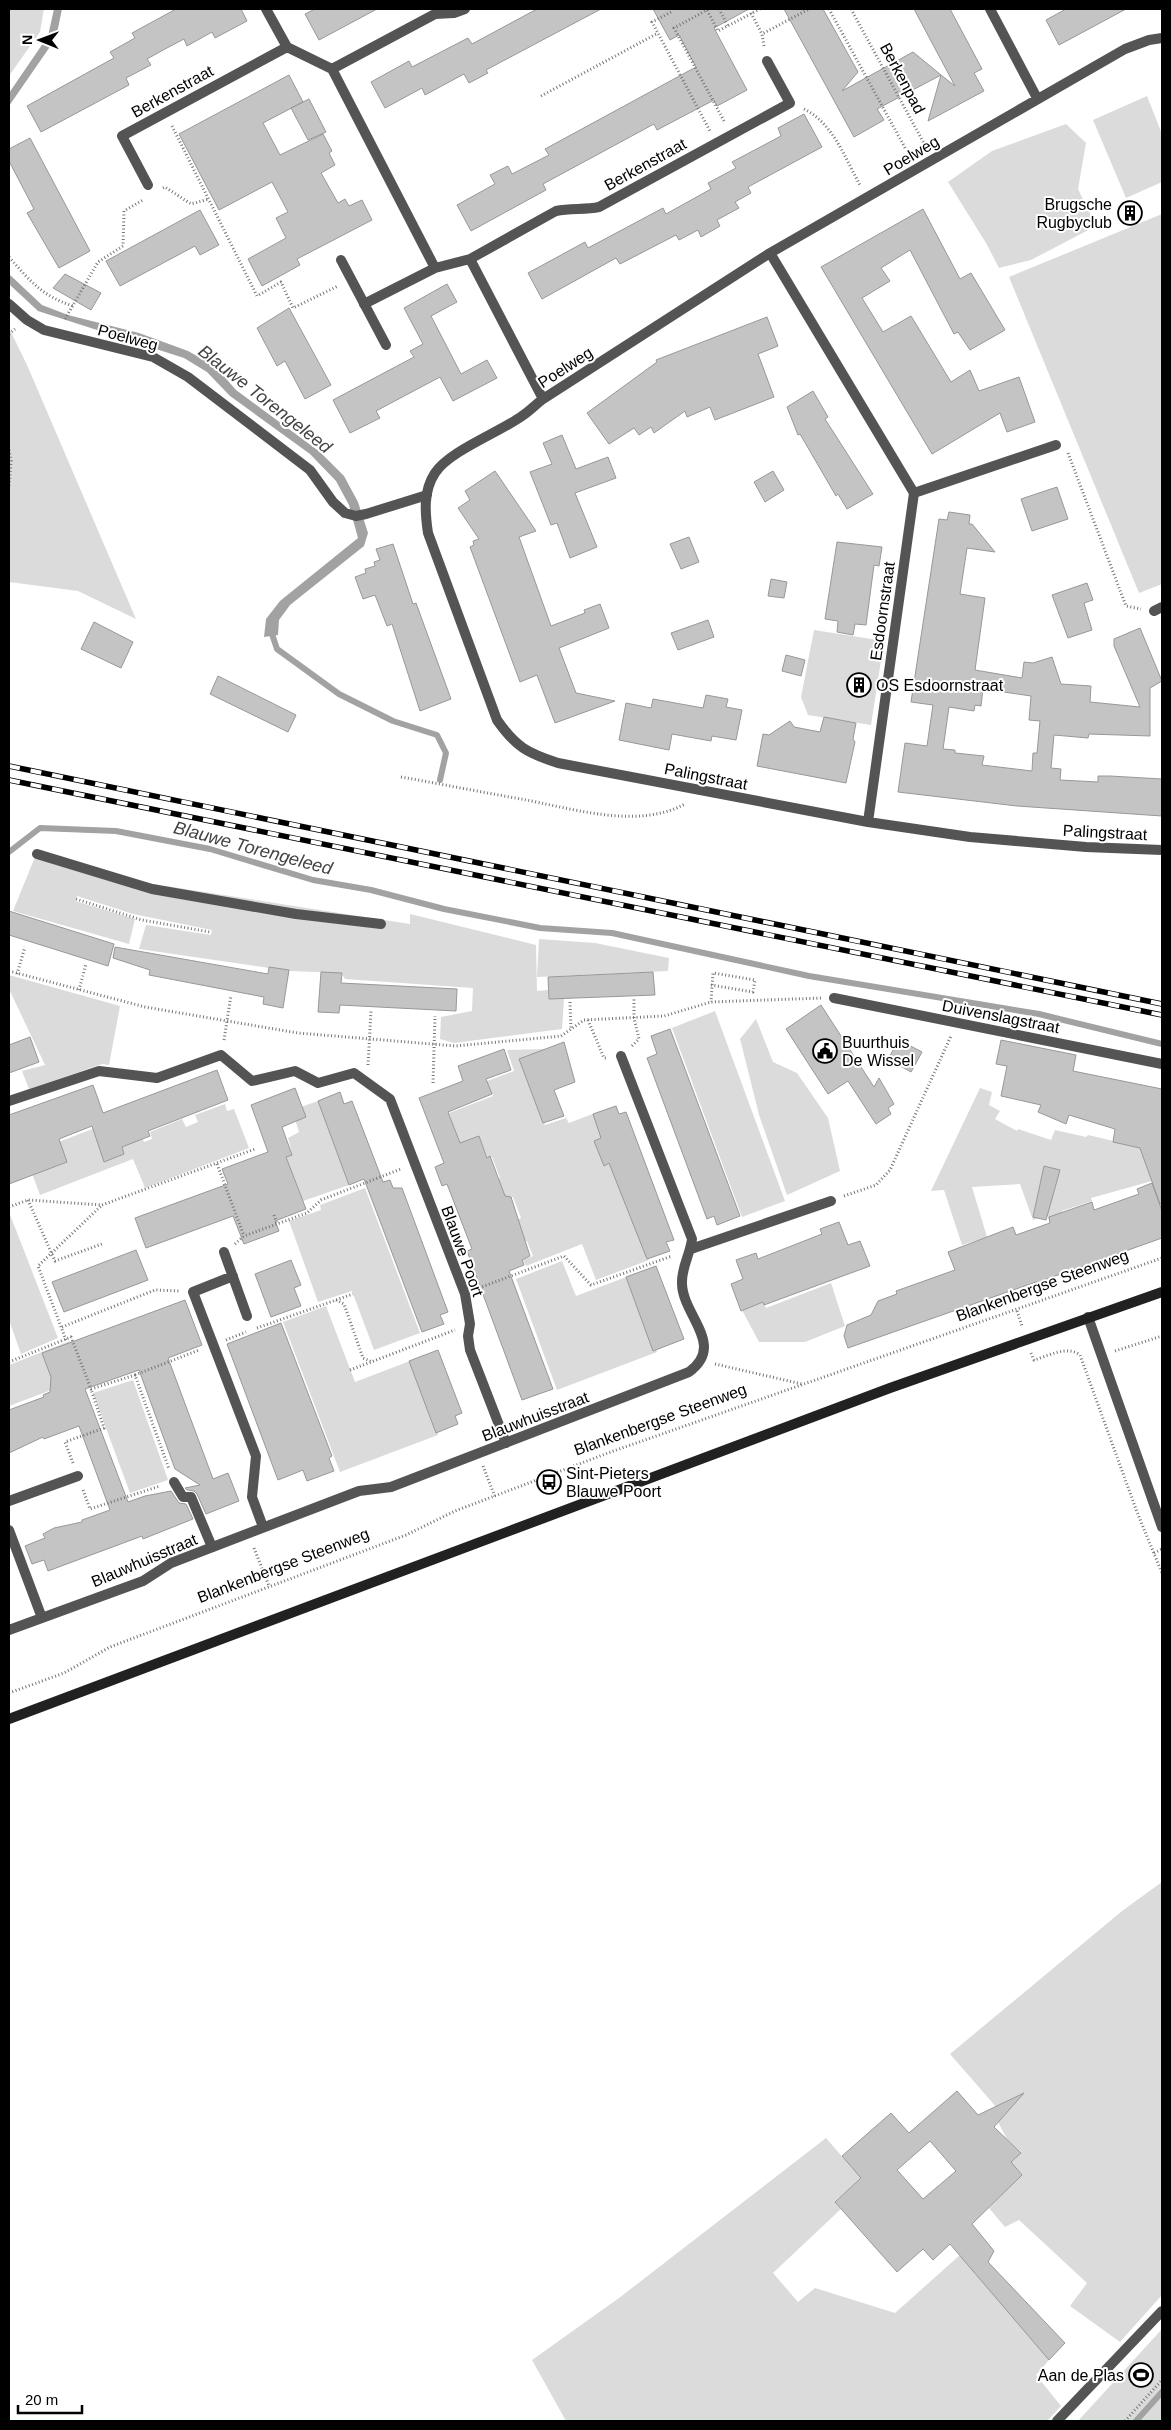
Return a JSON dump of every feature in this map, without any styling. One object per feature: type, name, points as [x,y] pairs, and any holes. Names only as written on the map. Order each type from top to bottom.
[{"type":"main road","points":[[9,1719],[513,1528],[1088,1317],[1162,1292]]},
{"type":"street","points":[[266,9],[287,47],[332,69],[435,268]]},
{"type":"street","points":[[332,69],[435,14],[454,13],[465,9]]},
{"type":"street","points":[[990,9],[1037,98]]},
{"type":"street","name":"Poelweg","points":[[9,304],[28,320],[44,330],[153,357],[188,377],[310,470],[333,502],[345,513],[356,516],[366,514],[427,495],[435,473],[449,459],[523,416],[543,398],[770,253],[1125,49],[1149,40],[1162,38]]},
{"type":"street","name":"Berkenstraat","points":[[148,185],[122,136],[287,47]]},
{"type":"street","points":[[767,61],[790,103]]},
{"type":"street","name":"Berkenstraat","points":[[364,304],[435,268],[470,258],[556,211],[599,207],[790,103]]},
{"type":"street","points":[[770,253],[914,493],[1056,445]]},
{"type":"street","points":[[470,258],[543,398]]},
{"type":"street","points":[[340,260],[386,344]]},
{"type":"street","name":"Esdoornstraat","points":[[868,822],[914,493]]},
{"type":"street","name":"Palingstraat","points":[[427,495],[425,512],[428,533],[497,720],[508,736],[529,754],[558,763],[868,822],[970,837],[1086,847],[1162,850]]},
{"type":"street","points":[[37,854],[152,889],[296,914],[381,924]]},
{"type":"street","name":"Duivenslagstraat","points":[[834,998],[1162,1064]]},
{"type":"street","points":[[9,1100],[99,1071],[157,1078],[222,1056],[252,1081],[295,1071],[318,1083],[354,1074],[367,1083]]},
{"type":"street","points":[[621,1056],[692,1239],[691,1250],[683,1268],[682,1286],[704,1344],[704,1356],[698,1365]]},
{"type":"street","name":"Blauwe Poort","points":[[367,1083],[390,1099],[465,1294],[470,1324],[468,1336],[470,1350],[506,1443]]},
{"type":"street","points":[[691,1250],[832,1201]]},
{"type":"street","points":[[224,1252],[247,1316]]},
{"type":"street","points":[[233,1276],[193,1292],[256,1456],[252,1497],[263,1527]]},
{"type":"street","points":[[1088,1317],[1162,1527]]},
{"type":"street","name":"Blauwhuisstraat","points":[[9,1630],[144,1581],[170,1563],[359,1490],[392,1487],[689,1372],[698,1365]]},
{"type":"street","points":[[9,1501],[78,1476]]},
{"type":"street","points":[[174,1482],[183,1497],[191,1497],[212,1547]]},
{"type":"street","points":[[9,1530],[42,1618]]},
{"type":"street","points":[[1057,2421],[1162,2311]]},
{"type":"path","points":[[720,9],[728,26]]},
{"type":"path","points":[[731,135],[674,28],[708,10],[718,31],[760,9]]},
{"type":"path","points":[[762,34],[810,9]]},
{"type":"path","points":[[829,9],[916,169]]},
{"type":"path","name":"Berkenpad","points":[[851,9],[932,159]]},
{"type":"path","points":[[672,12],[652,22],[717,143]]},
{"type":"path","points":[[751,13],[762,34],[767,61]]},
{"type":"path","points":[[540,96],[658,33]]},
{"type":"path","points":[[790,103],[814,114],[830,130],[867,198]]},
{"type":"path","points":[[166,112],[257,296],[281,282],[293,308],[351,279]]},
{"type":"path","points":[[148,185],[152,195]]},
{"type":"path","points":[[70,311],[98,262],[123,246],[124,211],[165,187],[191,204],[209,199]]},
{"type":"path","points":[[9,258],[47,296],[73,306]]},
{"type":"path","points":[[1056,445],[1065,444],[1126,606],[1158,609]]},
{"type":"path","points":[[9,450],[11,461],[9,488]]},
{"type":"path","points":[[401,777],[600,813],[624,815],[651,815],[673,811],[704,791]]},
{"type":"path","points":[[76,899],[142,920],[210,932]]},
{"type":"path","points":[[17,974],[25,947]]},
{"type":"path","points":[[78,990],[86,964]]},
{"type":"path","points":[[9,971],[145,1007],[298,1033],[456,1046],[561,1036],[584,1020],[664,1016],[711,1002],[752,999],[834,998]]},
{"type":"path","points":[[711,1002],[713,972],[755,980],[752,999]]},
{"type":"path","points":[[711,986],[752,992]]},
{"type":"path","points":[[222,1056],[231,995]]},
{"type":"path","points":[[634,999],[634,1018]]},
{"type":"path","points":[[570,1002],[571,1029]]},
{"type":"path","points":[[367,1083],[371,1011]]},
{"type":"path","points":[[433,1083],[435,1016]]},
{"type":"path","points":[[832,1201],[876,1185],[890,1170],[957,1022]]},
{"type":"path","points":[[9,1207],[28,1200],[102,1205],[256,1149]]},
{"type":"path","points":[[217,1164],[244,1236]]},
{"type":"path","points":[[224,1252],[244,1236],[307,1213],[320,1200],[415,1164]]},
{"type":"path","points":[[28,1200],[50,1254],[55,1261],[102,1244]]},
{"type":"path","points":[[66,1340],[38,1266],[102,1205]]},
{"type":"path","points":[[274,1215],[277,1224]]},
{"type":"path","points":[[465,1294],[564,1256],[592,1285],[691,1250]]},
{"type":"path","name":"Blankenbergse Steenweg","points":[[9,1694],[64,1673],[110,1647],[406,1535],[455,1511],[608,1454],[1017,1311],[1162,1258]]},
{"type":"path","points":[[62,1327],[155,1290],[193,1292]]},
{"type":"path","points":[[91,1389],[135,1375],[354,1294]]},
{"type":"path","points":[[336,1300],[344,1304],[363,1358],[372,1362]]},
{"type":"path","points":[[350,1370],[470,1324]]},
{"type":"path","points":[[1117,1351],[1162,1336]]},
{"type":"path","points":[[9,1362],[71,1337],[104,1428],[65,1442],[90,1509],[174,1482],[135,1375]]},
{"type":"path","points":[[1034,1360],[1068,1350],[1075,1351],[1080,1355],[1137,1512],[1162,1573]]},
{"type":"path","points":[[698,1365],[715,1364],[802,1385]]},
{"type":"path","points":[[479,1454],[495,1497]]},
{"type":"path","points":[[248,1533],[270,1586]]},
{"type":"path","points":[[1154,1553],[1162,1549]]},
{"type":"path","points":[[1126,2421],[1162,2380]]},
{"type":"shaded area","points":[[9,9],[44,9],[40,32],[9,76]]},
{"type":"shaded area","points":[[54,9],[62,9],[56,38],[9,106],[9,93],[48,36]]},
{"type":"shaded area","points":[[1147,96],[1162,134],[1162,182],[1126,198],[1093,120]]},
{"type":"shaded area","points":[[1066,124],[1086,143],[1078,189],[1096,226],[1031,260],[999,268],[986,243],[948,182],[992,151]]},
{"type":"shaded area","points":[[1162,214],[1162,584],[1139,593],[1009,277]]},
{"type":"shaded area","points":[[9,274],[42,305],[68,315],[139,333],[188,351],[215,366],[236,390],[320,452],[344,476],[358,502],[368,533],[364,546],[290,605],[279,620],[278,635],[264,637],[266,619],[280,601],[358,538],[349,505],[336,481],[310,454],[230,396],[207,372],[184,358],[38,311],[9,284]]},
{"type":"shaded area","points":[[9,328],[27,365],[136,619],[78,591],[9,582]]},
{"type":"shaded area","points":[[814,630],[884,641],[871,725],[808,715],[801,697]]},
{"type":"shaded area","points":[[37,852],[153,884],[410,924],[410,914],[536,945],[537,991],[548,990],[549,999],[564,999],[562,1029],[454,1043],[440,1039],[441,1017],[472,1011],[473,988],[345,979],[341,973],[290,971],[139,949],[146,925],[211,935],[212,930],[133,914],[77,896],[75,901],[135,919],[129,944],[13,911]]},
{"type":"shaded area","points":[[539,939],[595,943],[669,958],[668,971],[537,977]]},
{"type":"shaded area","points":[[9,975],[120,1006],[109,1065],[102,1064],[29,1089],[22,1071],[45,1065],[9,989]]},
{"type":"shaded area","points":[[715,1011],[785,1201],[742,1217],[672,1028]]},
{"type":"shaded area","points":[[756,1019],[773,1062],[797,1073],[828,1118],[840,1171],[787,1195],[759,1115],[740,1039]]},
{"type":"shaded area","points":[[546,1049],[527,1078],[545,1125],[566,1118],[569,1123],[595,1113],[604,1136],[596,1140],[606,1164],[611,1163],[649,1260],[596,1280],[582,1244],[526,1266],[523,1260],[533,1256],[527,1241],[521,1243],[512,1222],[521,1218],[513,1197],[505,1200],[497,1179],[500,1178],[492,1157],[488,1158],[479,1137],[454,1147],[454,1128],[449,1113],[493,1096],[487,1081],[514,1071],[507,1050]]},
{"type":"shaded area","points":[[980,1088],[992,1092],[989,1105],[1000,1111],[995,1119],[1017,1131],[1018,1129],[1051,1140],[1055,1130],[1086,1137],[1088,1135],[1139,1147],[1141,1141],[1152,1181],[1091,1198],[1092,1201],[1062,1211],[1063,1216],[1049,1220],[1047,1215],[1033,1220],[1020,1184],[972,1187],[987,1237],[962,1245],[944,1190],[931,1191]]},
{"type":"shaded area","points":[[318,1101],[349,1185],[303,1201],[286,1157],[292,1154],[288,1138],[299,1132],[292,1110]]},
{"type":"shaded area","points":[[225,1104],[227,1111],[234,1109],[249,1148],[145,1188],[133,1159],[40,1195],[25,1155],[113,1121],[141,1135],[144,1142],[152,1139],[150,1132],[182,1119],[186,1127],[198,1122],[195,1115]]},
{"type":"shaded area","points":[[365,1188],[420,1333],[374,1350],[352,1291],[318,1302],[289,1221],[321,1210],[320,1205]]},
{"type":"shaded area","points":[[9,1212],[58,1338],[21,1354],[9,1320]]},
{"type":"shaded area","points":[[562,1261],[576,1296],[629,1276],[657,1352],[557,1390],[516,1279]]},
{"type":"shaded area","points":[[831,1283],[845,1326],[805,1342],[759,1342],[742,1310],[763,1302],[766,1308]]},
{"type":"shaded area","points":[[326,1306],[355,1382],[410,1361],[438,1435],[340,1472],[283,1322]]},
{"type":"shaded area","points":[[70,1341],[83,1378],[9,1406],[9,1365]]},
{"type":"shaded area","points":[[133,1380],[168,1480],[130,1493],[93,1393]]},
{"type":"shaded area","points":[[1162,1882],[1162,2295],[1120,2342],[1070,2306],[1087,2283],[1019,2220],[1005,2227],[989,2208],[1022,2175],[1011,2162],[1021,2152],[1007,2139],[998,2122],[1004,2116],[950,2054],[1122,1911]]},
{"type":"shaded area","points":[[826,2138],[852,2168],[873,2150],[882,2160],[835,2201],[841,2209],[773,2273],[798,2302],[815,2288],[895,2313],[960,2255],[1049,2360],[1036,2375],[1061,2406],[1047,2421],[566,2421],[532,2360],[619,2298]]},
{"type":"shaded area","name":"Aan de Plas","points":[[1162,2329],[1162,2421],[1078,2421]]},
{"type":"building","points":[[176,9],[241,9],[247,21],[215,38],[212,32],[187,46],[184,39],[165,49],[147,59],[151,65],[126,78],[129,85],[41,132],[27,106],[114,58],[110,52],[135,38],[132,33]]},
{"type":"building","points":[[315,9],[377,9],[319,40],[305,14]]},
{"type":"building","points":[[537,9],[601,9],[486,70],[488,73],[469,83],[464,74],[425,95],[422,88],[385,108],[371,82],[409,61],[412,67],[468,38],[472,44]]},
{"type":"building","points":[[653,9],[749,9],[714,28],[747,90],[717,106],[714,100],[657,130],[654,124],[543,184],[546,190],[471,231],[457,205],[495,184],[490,175],[508,166],[512,174],[549,155],[545,149],[696,67],[679,35],[670,40]]},
{"type":"building","points":[[784,9],[823,9],[858,72],[842,91],[913,52],[941,75],[877,109],[884,120],[854,137]]},
{"type":"building","points":[[914,9],[950,9],[982,69],[974,73],[984,91],[928,121],[941,75],[955,86]]},
{"type":"building","points":[[1066,9],[1126,9],[1059,45],[1046,20]]},
{"type":"building","points":[[289,75],[303,102],[263,123],[280,155],[323,134],[332,151],[329,153],[335,165],[321,173],[338,203],[345,199],[349,206],[362,200],[372,220],[297,259],[300,265],[262,286],[248,259],[286,238],[276,218],[288,212],[272,182],[219,210],[179,134]]},
{"type":"building","points":[[309,99],[326,132],[308,140],[291,108]]},
{"type":"building","points":[[804,114],[822,147],[748,187],[751,193],[735,202],[739,208],[717,220],[720,226],[701,237],[698,230],[679,240],[676,235],[620,264],[616,258],[542,299],[528,273],[585,242],[588,248],[663,208],[666,214],[711,189],[708,183],[736,168],[732,162],[781,136],[778,128]]},
{"type":"building","points":[[30,138],[90,251],[59,268],[27,213],[34,209],[9,161],[9,149]]},
{"type":"building","points":[[923,209],[960,279],[971,273],[1005,330],[970,350],[958,332],[954,334],[910,250],[881,268],[890,281],[862,298],[883,332],[911,316],[951,382],[970,370],[979,391],[1019,377],[1035,422],[1007,432],[1000,413],[932,454],[821,267]]},
{"type":"building","points":[[200,210],[219,245],[200,255],[195,246],[120,286],[106,261]]},
{"type":"building","points":[[65,274],[101,293],[91,310],[53,288]]},
{"type":"building","points":[[447,284],[457,302],[431,316],[461,374],[487,360],[497,378],[453,401],[440,377],[376,411],[380,418],[350,433],[333,400],[414,357],[410,351],[423,344],[404,308]]},
{"type":"building","points":[[289,308],[331,385],[305,399],[285,361],[277,366],[257,328]]},
{"type":"building","points":[[767,317],[778,346],[758,354],[774,397],[715,420],[710,407],[687,417],[685,411],[654,433],[651,427],[639,435],[634,428],[609,444],[587,413],[657,362],[656,360]]},
{"type":"building","points":[[813,391],[828,417],[825,419],[873,494],[847,509],[838,494],[836,496],[800,434],[798,435],[787,407]]},
{"type":"building","points":[[562,435],[576,469],[608,457],[616,478],[575,493],[597,547],[570,558],[557,523],[551,525],[530,472],[552,464],[543,443]]},
{"type":"building","points":[[495,471],[536,531],[519,537],[551,626],[585,613],[584,610],[600,604],[609,628],[559,648],[576,693],[615,701],[555,723],[537,675],[520,682],[470,547],[474,545],[473,541],[479,539],[458,508],[470,500],[465,491]]},
{"type":"building","points":[[773,471],[784,490],[765,502],[754,482]]},
{"type":"building","points":[[1057,487],[1068,519],[1032,531],[1021,499]]},
{"type":"building","points":[[949,512],[970,515],[969,524],[972,524],[995,552],[967,548],[960,594],[985,598],[975,670],[1022,678],[1024,662],[1033,663],[1052,657],[1061,684],[1091,686],[1090,702],[1140,707],[1114,646],[1114,639],[1140,628],[1162,681],[1150,688],[1150,736],[1089,734],[1088,738],[1054,735],[1051,768],[1061,769],[1060,780],[1098,782],[1098,776],[1162,779],[1162,816],[1017,806],[898,792],[905,743],[927,746],[933,705],[911,702],[939,519],[947,520]],"holes":[[[983,689],[1031,696],[1029,720],[1040,721],[1037,753],[1033,753],[1032,771],[982,765],[984,756],[955,753],[955,750],[943,749],[949,707],[974,711],[975,705],[981,706]]]},
{"type":"building","points":[[689,537],[699,562],[681,569],[670,544]]},
{"type":"building","points":[[837,542],[882,547],[879,566],[874,565],[866,625],[855,624],[853,635],[837,632],[838,621],[825,619]]},
{"type":"building","points":[[393,544],[413,604],[416,603],[451,699],[420,711],[392,624],[387,626],[375,595],[363,599],[355,577],[366,573],[365,569],[375,566],[374,562],[380,560],[376,549]]},
{"type":"building","points":[[771,579],[787,582],[784,598],[768,596]]},
{"type":"building","points":[[1087,583],[1093,600],[1084,603],[1092,630],[1068,638],[1052,595]]},
{"type":"building","points":[[708,620],[714,637],[678,650],[671,633]]},
{"type":"building","points":[[94,622],[133,642],[121,668],[81,649]]},
{"type":"building","points":[[786,655],[805,660],[801,676],[782,671]]},
{"type":"building","points":[[218,676],[296,715],[288,732],[210,694]]},
{"type":"building","points":[[706,695],[728,699],[726,707],[742,710],[736,740],[712,736],[711,741],[672,734],[669,750],[619,740],[626,703],[651,708],[653,699],[703,708]]},
{"type":"building","points":[[824,717],[856,723],[853,739],[855,742],[846,783],[757,766],[763,734],[769,735],[790,721],[794,727],[820,732]]},
{"type":"building","points":[[9,911],[114,944],[108,966],[9,935]]},
{"type":"building","points":[[115,947],[268,974],[269,967],[289,970],[283,1008],[263,1004],[264,997],[149,975],[150,970],[113,958]]},
{"type":"building","points":[[321,972],[342,973],[341,983],[457,989],[456,1011],[340,1005],[339,1013],[318,1012]]},
{"type":"building","points":[[653,972],[655,995],[549,999],[548,977]]},
{"type":"building","name":"Buurthuis De Wissel","points":[[821,1005],[874,1087],[879,1078],[894,1104],[888,1108],[891,1114],[876,1124],[848,1081],[828,1094],[786,1029]]},
{"type":"building","points":[[670,1029],[740,1216],[717,1225],[714,1216],[707,1219],[647,1058],[657,1054],[651,1036]]},
{"type":"building","points":[[30,1037],[39,1062],[9,1073],[9,1045]]},
{"type":"building","points":[[899,1040],[922,1052],[911,1072],[888,1059]]},
{"type":"building","points":[[1001,1040],[1076,1055],[1073,1071],[1162,1089],[1162,1204],[1160,1204],[1140,1148],[1113,1142],[1115,1129],[1069,1115],[1066,1124],[1038,1112],[1041,1105],[1001,1096],[1007,1066],[996,1064]]},
{"type":"building","points":[[564,1042],[575,1082],[554,1090],[564,1116],[543,1123],[519,1059]]},
{"type":"building","points":[[504,1049],[511,1070],[486,1079],[492,1094],[448,1112],[460,1143],[479,1136],[487,1158],[490,1156],[505,1196],[511,1197],[530,1256],[522,1260],[524,1265],[509,1271],[553,1389],[522,1400],[467,1251],[472,1249],[447,1184],[442,1186],[435,1167],[444,1163],[419,1098],[463,1081],[458,1066]]},
{"type":"building","points":[[217,1070],[228,1100],[148,1131],[150,1136],[122,1147],[124,1154],[104,1162],[92,1126],[59,1139],[67,1162],[9,1184],[9,1115],[93,1085],[103,1113]]},
{"type":"building","points":[[295,1088],[306,1117],[282,1127],[292,1155],[286,1157],[306,1209],[275,1221],[279,1231],[244,1244],[233,1216],[146,1248],[135,1218],[228,1184],[222,1169],[268,1152],[251,1105]]},
{"type":"building","points":[[340,1092],[344,1104],[352,1101],[383,1182],[390,1180],[393,1188],[402,1188],[448,1312],[440,1315],[444,1324],[422,1332],[364,1179],[349,1185],[318,1101]]},
{"type":"building","points":[[616,1106],[619,1114],[626,1112],[674,1240],[666,1242],[670,1251],[647,1259],[609,1163],[604,1166],[594,1141],[601,1138],[593,1114]]},
{"type":"building","points":[[1044,1166],[1060,1170],[1046,1220],[1033,1217]]},
{"type":"building","points":[[1152,1183],[1162,1211],[1162,1238],[1044,1280],[1040,1284],[1036,1282],[848,1348],[844,1336],[847,1325],[871,1315],[878,1301],[897,1294],[896,1291],[955,1270],[948,1252],[1013,1227],[1016,1235],[1050,1223],[1049,1217],[1092,1202],[1094,1210],[1139,1194],[1137,1189]]},
{"type":"building","points":[[839,1222],[848,1245],[860,1241],[870,1266],[764,1305],[763,1302],[741,1311],[731,1284],[743,1279],[736,1260],[756,1253],[758,1259],[822,1234],[820,1229]]},
{"type":"building","points":[[136,1250],[148,1280],[64,1312],[52,1282]]},
{"type":"building","points":[[291,1260],[301,1285],[294,1288],[301,1306],[271,1317],[255,1274]]},
{"type":"building","points":[[656,1266],[684,1339],[653,1351],[626,1277]]},
{"type":"building","points":[[185,1300],[202,1345],[168,1358],[213,1479],[228,1473],[239,1501],[206,1514],[197,1494],[185,1488],[200,1485],[175,1469],[139,1370],[85,1389],[128,1502],[145,1496],[171,1491],[179,1503],[186,1504],[193,1519],[143,1539],[142,1536],[48,1571],[44,1560],[32,1564],[25,1546],[45,1538],[43,1534],[54,1528],[82,1522],[82,1520],[110,1510],[79,1426],[44,1439],[43,1437],[9,1453],[9,1410],[44,1397],[43,1395],[50,1392],[51,1377],[42,1353]]},
{"type":"building","points":[[281,1323],[332,1456],[329,1458],[334,1471],[307,1481],[303,1470],[278,1480],[227,1344]]},
{"type":"building","points":[[438,1350],[462,1413],[455,1416],[458,1424],[436,1433],[409,1361]]},
{"type":"building","points":[[957,2091],[978,2115],[1024,2093],[994,2127],[1021,2153],[1011,2162],[1022,2175],[972,2224],[994,2251],[988,2262],[1065,2343],[1049,2360],[950,2244],[933,2260],[923,2249],[897,2272],[835,2202],[861,2178],[842,2156],[891,2113],[909,2133]],"holes":[[[930,2141],[956,2171],[923,2199],[897,2170]]]},
{"type":"waterway","name":"Blauwe Torengeleed","points":[[270,628],[277,649],[339,694],[393,721],[437,735],[446,753],[440,780]]},
{"type":"waterway","points":[[9,852],[40,828],[116,831],[210,849],[313,880],[371,890],[444,909],[540,928],[612,933],[809,976],[1039,1014],[1162,1044]]},
{"type":"waterway","points":[[1136,2421],[1162,2392]]},
{"type":"railway","points":[[9,766],[1162,1004]]},
{"type":"railway","points":[[9,780],[1162,1015]]},
{"type":"place","name":"Brugsche Rugbyclub","points":[[1130,213]]},
{"type":"place","name":"OS Esdoornstraat","points":[[859,685]]},
{"type":"place","name":"Buurthuis De Wissel","points":[[825,1051]]},
{"type":"place","name":"Sint-Pieters Blauwe Poort","points":[[549,1482]]},
{"type":"place","name":"Aan de Plas","points":[[1141,2375]]}]
